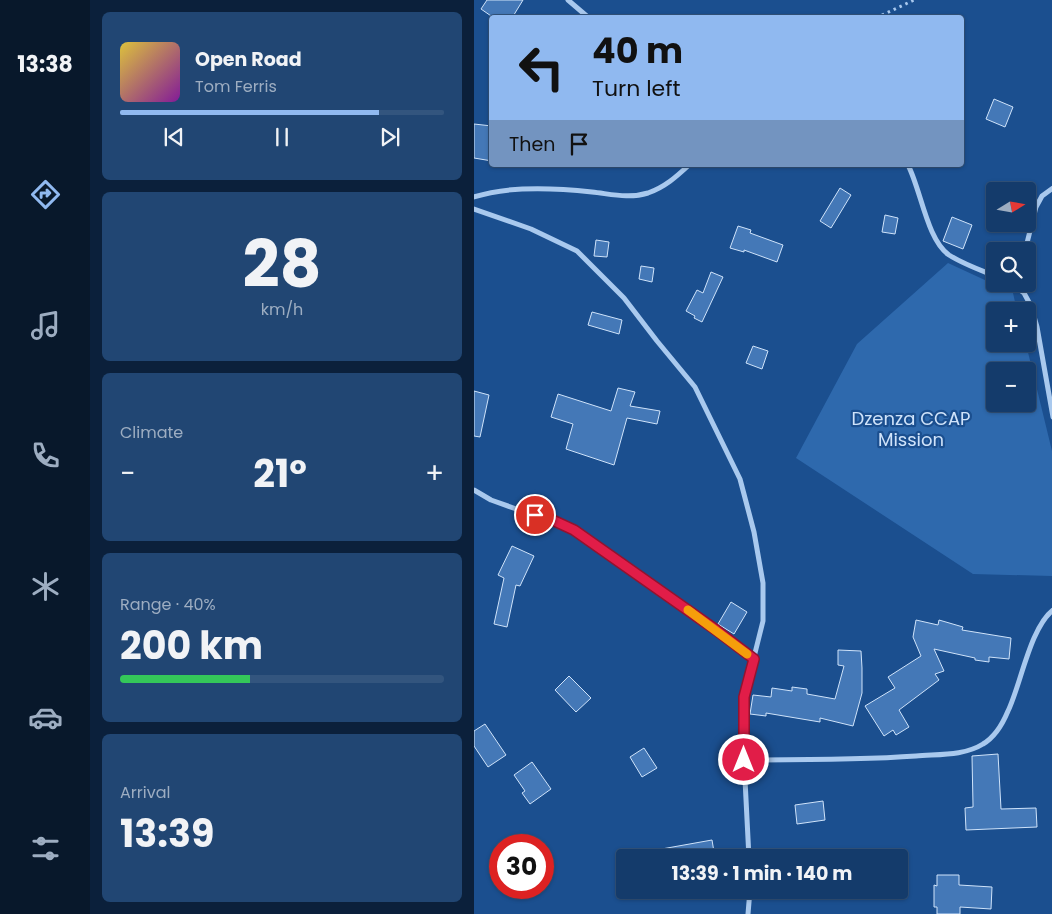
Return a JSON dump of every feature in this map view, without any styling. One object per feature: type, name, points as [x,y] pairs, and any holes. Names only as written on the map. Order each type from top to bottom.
[{"type":"street","points":[[568,0],[586,15]]},
{"type":"street","points":[[474,197],[509,189],[635,196],[648,193],[668,184],[687,167]]},
{"type":"street","points":[[909,167],[932,233],[938,244],[949,255],[986,272]]},
{"type":"street","points":[[1027,242],[1036,207],[1042,196],[1052,188]]},
{"type":"street","points":[[474,209],[531,228],[576,251],[624,298],[695,387],[740,479],[754,532],[763,583],[763,621],[744,697],[744,760],[749,849]]},
{"type":"street","points":[[1023,292],[1031,306],[1037,327],[1052,418]]},
{"type":"street","points":[[474,490],[491,500],[522,512],[548,518],[574,530],[754,659]]},
{"type":"street","points":[[744,760],[850,759],[910,756],[971,750],[984,744],[994,735],[1005,718],[1038,629],[1052,610]]},
{"type":"street","points":[[748,914],[749,899]]},
{"type":"path","points":[[882,15],[914,0]]},
{"type":"green space","name":"Dzenza CCAP Mission","points":[[948,263],[986,281],[986,292],[1013,293],[1015,302],[986,302],[986,352],[1028,352],[1030,362],[986,362],[986,412],[1036,412],[1036,385],[1052,451],[1052,576],[973,574],[796,458],[857,344]]},
{"type":"building","points":[[487,0],[523,0],[514,15],[490,15],[481,9]]},
{"type":"building","points":[[994,99],[1013,107],[1005,127],[986,119]]},
{"type":"building","points":[[474,124],[489,126],[489,160],[474,158]]},
{"type":"building","points":[[840,188],[851,195],[831,228],[820,221]]},
{"type":"building","points":[[885,215],[898,218],[895,234],[882,232]]},
{"type":"building","points":[[952,217],[972,225],[963,249],[943,241]]},
{"type":"building","points":[[738,226],[751,230],[750,233],[783,245],[777,262],[744,250],[744,252],[730,248]]},
{"type":"building","points":[[596,240],[609,242],[607,257],[594,256]]},
{"type":"building","points":[[641,266],[654,268],[652,282],[639,279]]},
{"type":"building","points":[[711,272],[723,277],[702,322],[686,311],[697,290],[703,293]]},
{"type":"building","points":[[592,312],[622,320],[619,334],[588,325]]},
{"type":"building","points":[[753,346],[768,351],[762,369],[746,363]]},
{"type":"building","points":[[618,388],[635,392],[630,406],[660,411],[657,424],[627,418],[614,465],[566,449],[573,424],[551,417],[558,394],[611,411]]},
{"type":"building","points":[[474,391],[489,395],[480,437],[474,436]]},
{"type":"building","points":[[512,546],[534,556],[520,586],[516,585],[507,627],[494,624],[504,578],[498,575]]},
{"type":"building","points":[[731,602],[747,612],[734,634],[718,624]]},
{"type":"building","points":[[916,620],[938,625],[939,620],[963,627],[962,630],[1011,638],[1009,659],[989,657],[989,662],[934,649],[944,671],[935,674],[939,680],[899,710],[909,727],[896,735],[893,730],[884,736],[865,706],[895,688],[888,677],[921,656],[913,637]]},
{"type":"building","points":[[838,650],[861,651],[862,693],[853,726],[820,718],[820,722],[766,713],[766,716],[750,714],[753,695],[771,697],[772,688],[792,691],[792,687],[807,689],[807,694],[835,699],[844,666],[838,665]]},
{"type":"building","points":[[569,676],[591,698],[576,712],[555,690]]},
{"type":"building","points":[[485,724],[506,755],[488,767],[474,746],[474,731]]},
{"type":"building","points":[[644,748],[657,768],[642,777],[630,757]]},
{"type":"building","points":[[998,754],[1001,809],[1036,808],[1037,827],[966,830],[965,808],[973,807],[972,756]]},
{"type":"building","points":[[532,762],[551,789],[530,804],[522,793],[525,791],[514,775]]},
{"type":"building","points":[[823,801],[825,820],[797,824],[795,805]]},
{"type":"building","points":[[712,840],[714,849],[662,849]]},
{"type":"building","points":[[937,875],[959,875],[959,885],[992,887],[991,909],[960,907],[960,914],[937,914],[937,907],[934,907],[934,885],[937,886]]},
{"type":"slow traffic","points":[[688,610],[747,654]]},
{"type":"route","points":[[535,515],[548,518],[574,530],[754,659],[744,697],[744,760]]}]
